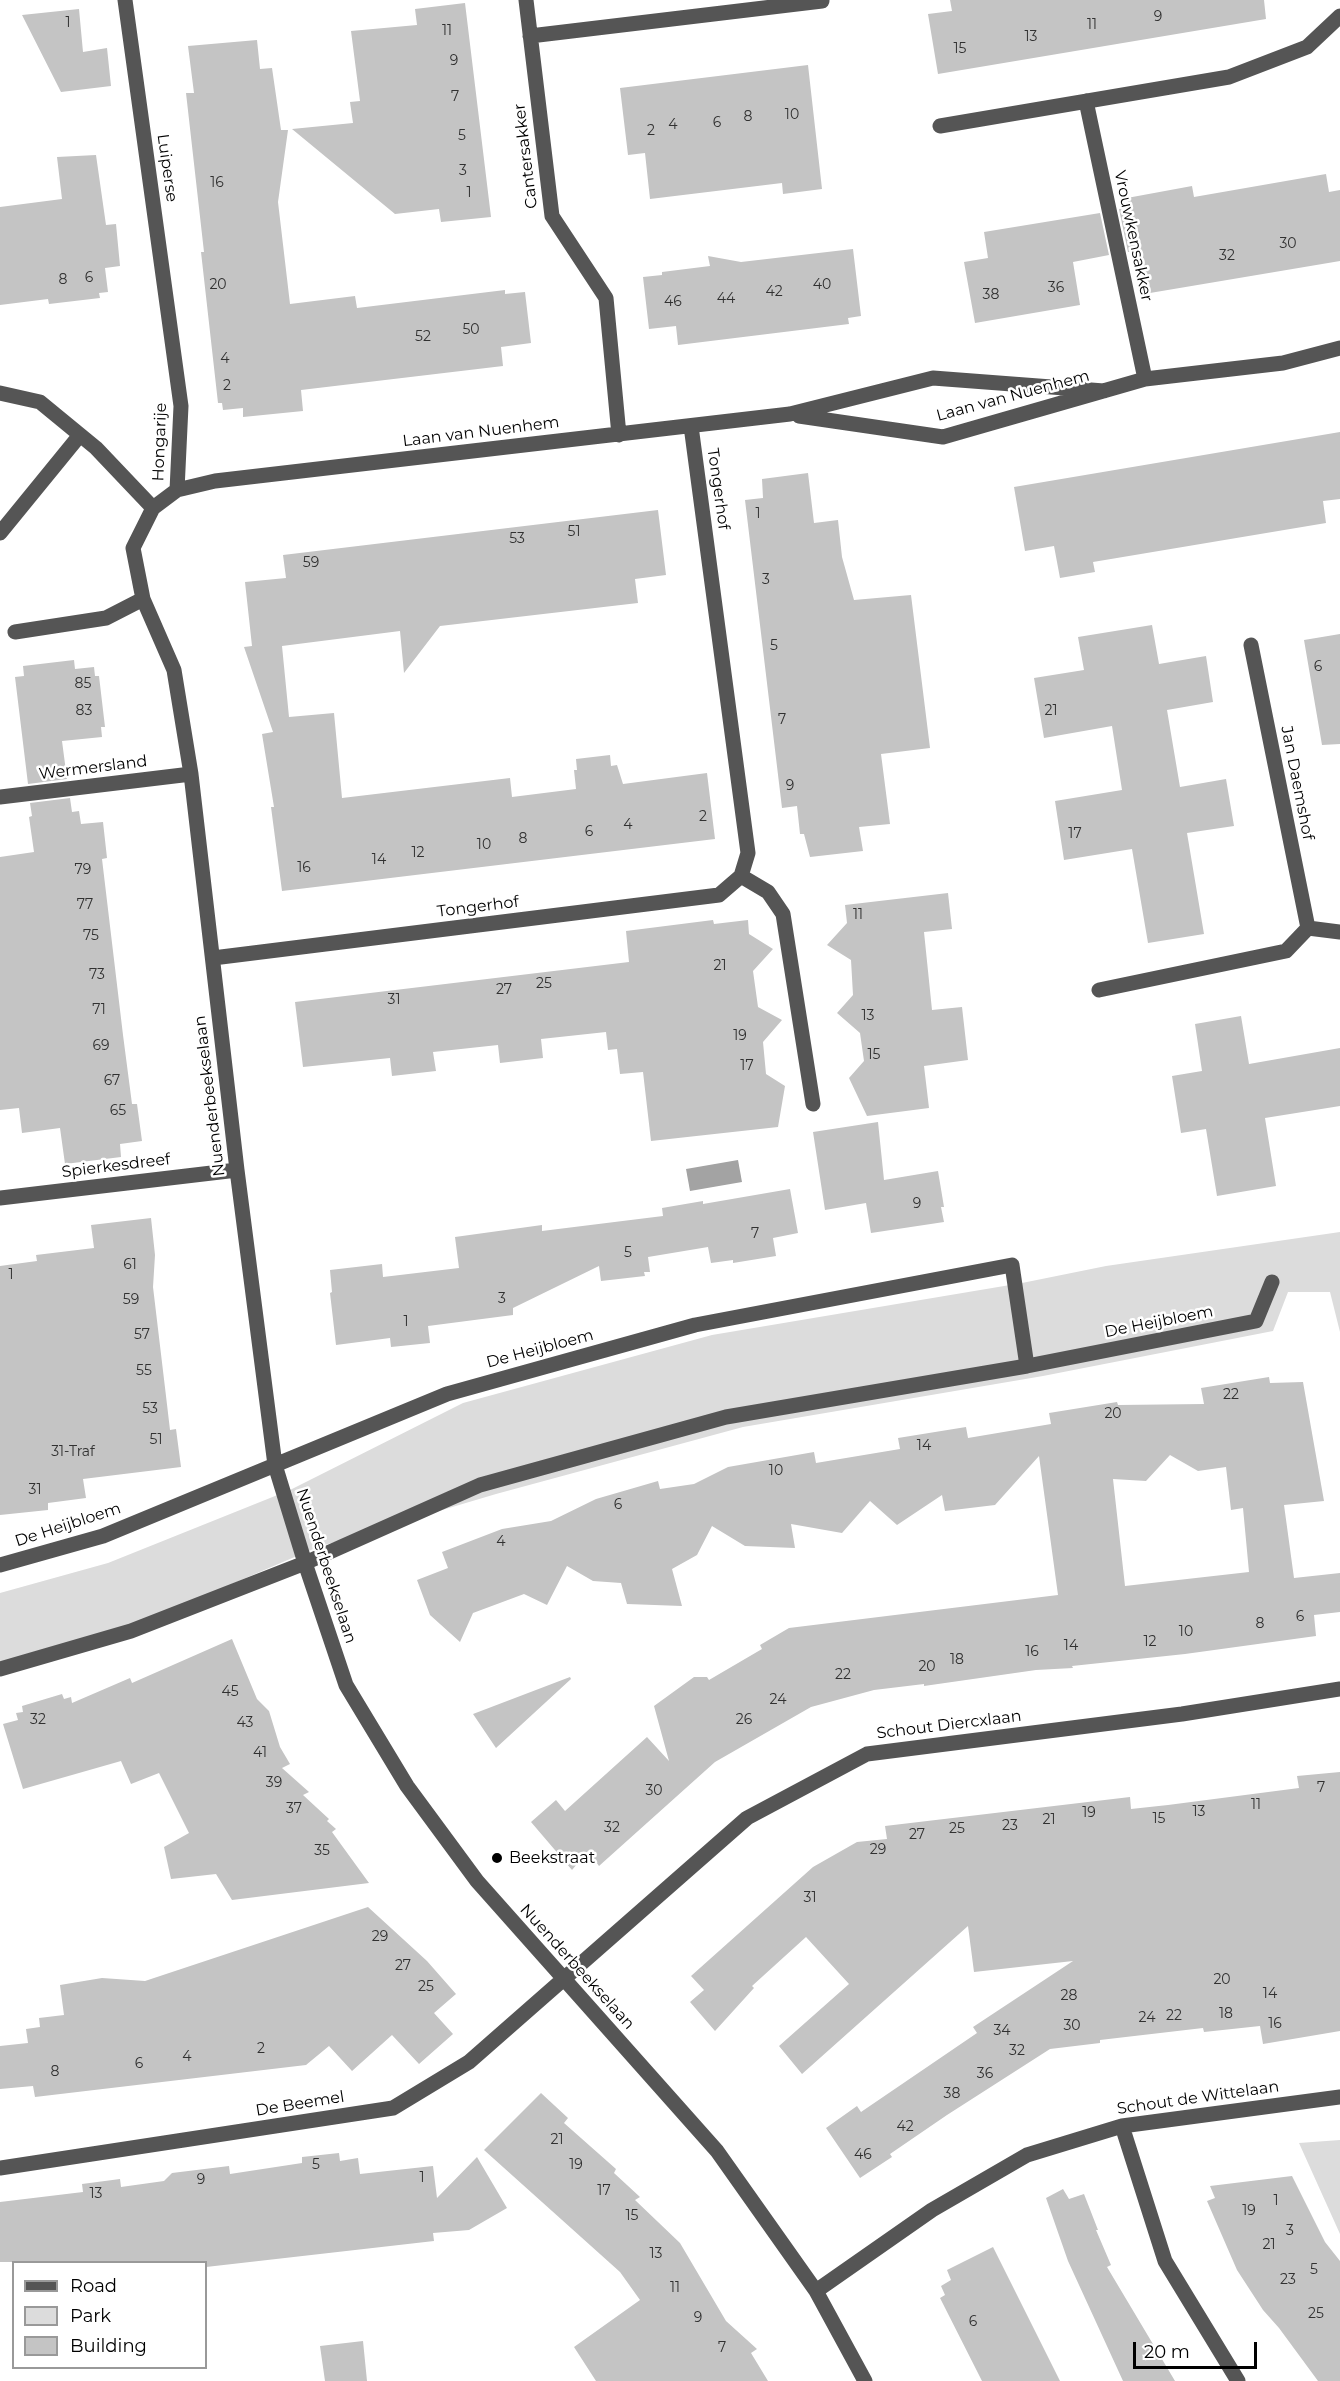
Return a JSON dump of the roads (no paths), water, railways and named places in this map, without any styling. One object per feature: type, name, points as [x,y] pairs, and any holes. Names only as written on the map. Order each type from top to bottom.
[{"type":"street","name":"Luiperse","points":[[125,0],[173,341]]},
{"type":"street","name":"Cantersakker","points":[[526,0],[552,216],[606,298],[619,435]]},
{"type":"street","points":[[530,36],[822,1]]},
{"type":"street","points":[[940,126],[1229,77],[1307,47],[1340,16]]},
{"type":"street","name":"Vrouwkensakker","points":[[1086,101],[1145,379]]},
{"type":"street","name":"Hongarije","points":[[143,599],[133,548],[153,508],[177,490],[181,406],[173,341]]},
{"type":"street","name":"Laan van Nuenhem","points":[[790,414],[943,437],[1145,379],[1283,363],[1340,348]]},
{"type":"street","name":"Laan van Nuenhem","points":[[177,490],[215,481],[790,414],[933,378],[1104,391]]},
{"type":"street","points":[[0,393],[40,402],[96,448],[153,508]]},
{"type":"street","name":"Tongerhof","points":[[213,958],[719,895],[741,876],[748,853],[691,426]]},
{"type":"street","points":[[0,533],[80,435]]},
{"type":"street","points":[[15,632],[106,618],[143,599]]},
{"type":"street","name":"Nuenderbeekselaan","points":[[143,599],[174,670],[191,774],[237,1170],[275,1465],[346,1685],[407,1786],[477,1881],[717,2151],[816,2291],[866,2381]]},
{"type":"street","name":"Jan Daemshof","points":[[1251,645],[1308,928]]},
{"type":"street","name":"Wermersland","points":[[0,797],[191,774]]},
{"type":"street","points":[[741,876],[768,892],[783,914],[813,1104]]},
{"type":"street","points":[[1099,990],[1286,951],[1308,928],[1340,932]]},
{"type":"street","name":"Spierkesdreef","points":[[0,1198],[237,1170]]},
{"type":"street","name":"De Heijbloem","points":[[0,1565],[103,1536],[447,1394],[695,1325],[1012,1265],[1027,1366]]},
{"type":"street","name":"De Heijbloem","points":[[0,1669],[131,1631],[305,1563],[480,1485],[715,1420],[1027,1366],[1256,1321],[1272,1282]]},
{"type":"street","name":"Schout Diercxlaan","points":[[565,1980],[747,1818],[867,1754],[1182,1714],[1340,1689]]},
{"type":"street","name":"De Beemel","points":[[0,2168],[393,2108],[469,2062],[565,1980]]},
{"type":"street","name":"Schout de Wittelaan","points":[[816,2291],[932,2210],[1027,2155],[1122,2126],[1340,2097]]},
{"type":"street","points":[[1122,2126],[1166,2261],[1238,2381]]},
{"type":"place","name":"Beekstraat","points":[[497,1858]]}]
